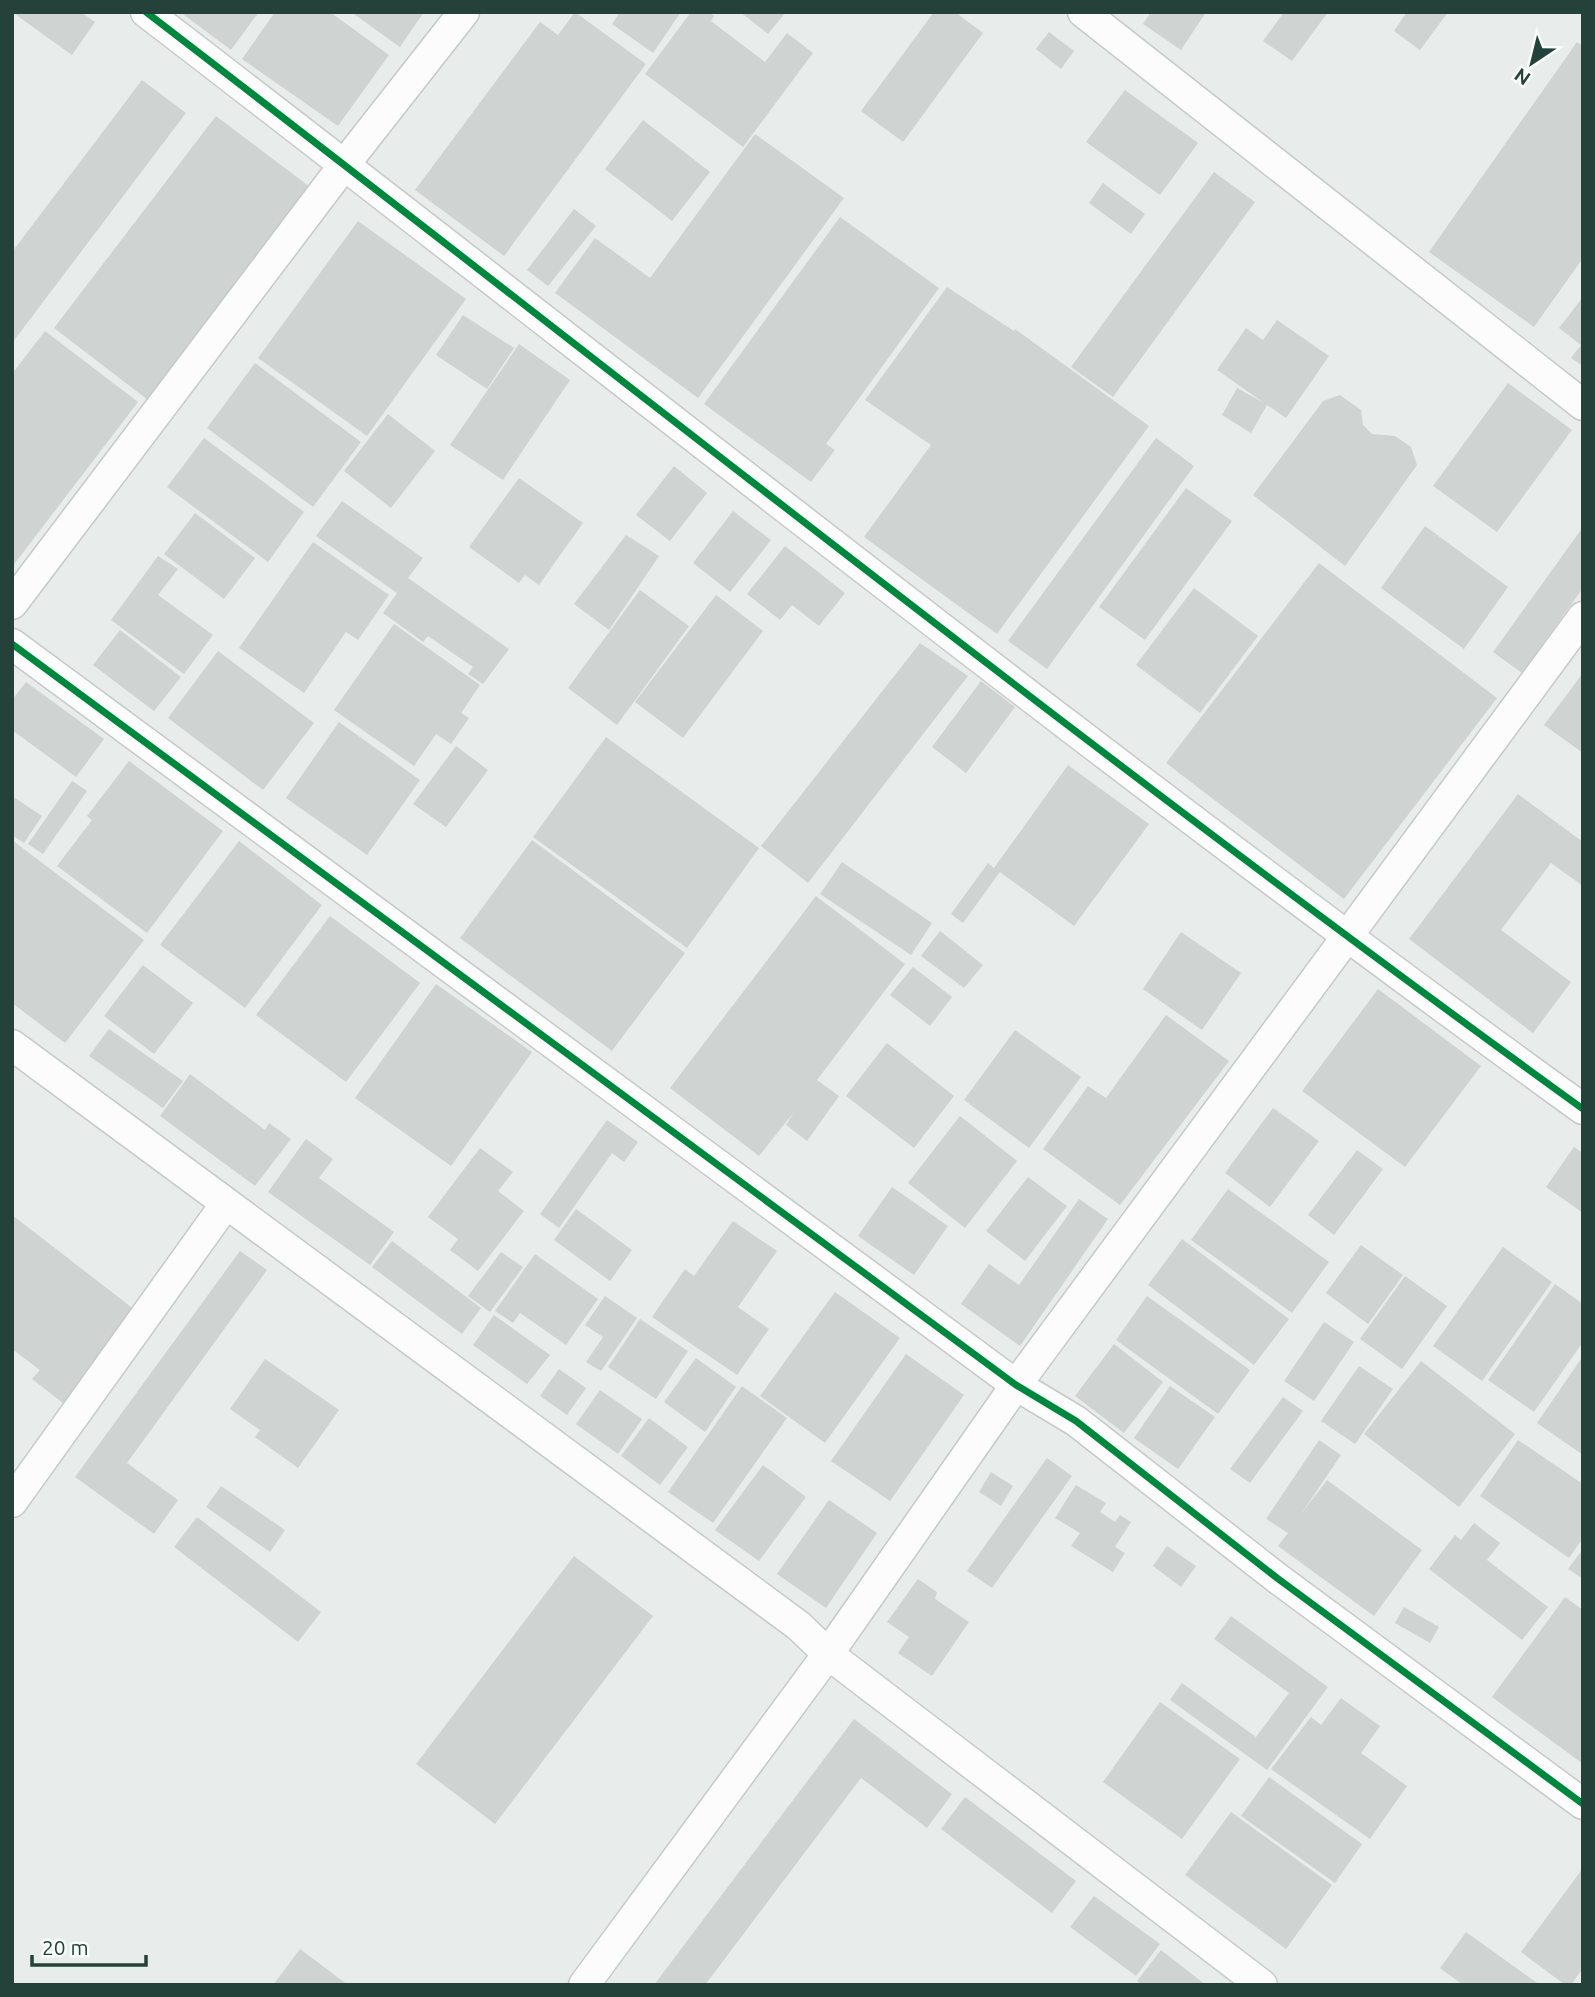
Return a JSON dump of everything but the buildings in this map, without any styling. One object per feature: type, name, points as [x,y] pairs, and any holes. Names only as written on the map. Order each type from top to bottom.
[{"type":"street","points":[[146,12],[853,562],[1348,939],[1583,1109]]},
{"type":"street","points":[[12,604],[344,165],[464,12]]},
{"type":"street","points":[[1083,12],[1583,405]]},
{"type":"street","points":[[584,1985],[828,1654],[1016,1385],[1348,939],[1583,617]]},
{"type":"street","points":[[12,644],[1016,1385],[1076,1421],[1277,1578],[1583,1804]]},
{"type":"street","points":[[12,1045],[225,1205],[346,1290],[799,1626],[828,1654],[1262,1985]]},
{"type":"street","points":[[12,1502],[225,1205]]},
{"type":"cycle path","points":[[146,12],[1039,704],[1400,976],[1583,1109]]},
{"type":"cycle path","points":[[12,644],[1016,1385],[1076,1421],[1277,1578],[1583,1804]]}]
